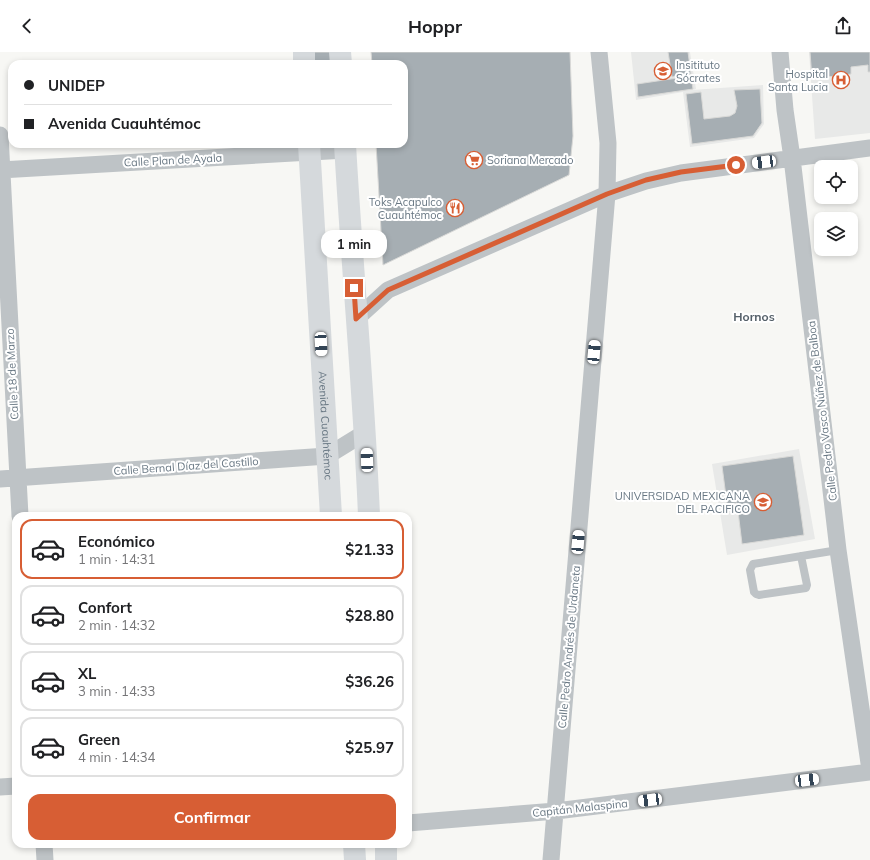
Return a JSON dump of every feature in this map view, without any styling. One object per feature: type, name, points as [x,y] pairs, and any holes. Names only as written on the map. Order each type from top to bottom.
[{"type":"main road","name":"Avenida Cuauhtémoc","points":[[310,148],[331,512]]},
{"type":"main road","points":[[346,148],[356,319],[366,432],[369,512]]},
{"type":"main road","points":[[354,848],[355,860]]},
{"type":"main road","points":[[386,848],[386,860]]},
{"type":"street","name":"Calle Pedro Andrés de Urdaneta","points":[[551,860],[607,194],[608,143],[599,52]]},
{"type":"street","name":"Calle Pedro Vasco Núñez de Balboa","points":[[780,52],[785,110],[792,158],[838,550],[870,771]]},
{"type":"street","name":"Calle 18 de Marzo","points":[[0,136],[20,512]]},
{"type":"street","name":"Calle Plan de Ayala","points":[[1,170],[310,148]]},
{"type":"street","points":[[356,319],[388,290],[607,194],[646,180],[681,172],[870,148]]},
{"type":"street","name":"Calle Bernal Díaz del Castillo","points":[[0,479],[327,456],[366,432]]},
{"type":"street","name":"Capitán Malaspina","points":[[412,823],[556,811],[870,771]]},
{"type":"street","points":[[0,787],[12,786]]},
{"type":"street","points":[[44,848],[45,860]]},
{"type":"lane","points":[[801,556],[807,585],[806,588],[803,590],[759,595],[754,592],[750,570],[753,564],[801,556],[838,550]]},
{"type":"shaded area","points":[[631,52],[690,52],[696,89],[692,90],[763,85],[764,124],[754,138],[690,147],[683,92],[636,100]]},
{"type":"shaded area","name":"Hospital Santa Lucia","points":[[809,52],[870,52],[870,133],[815,139]]},
{"type":"shaded area","name":"UNIVERSIDAD MEXICANA DEL PACIFICO","points":[[799,449],[815,539],[727,555],[712,464]]},
{"type":"building","points":[[312,52],[333,52],[334,60],[313,60]]},
{"type":"building","name":"Soriana Mercado","points":[[371,52],[570,52],[573,136],[569,175],[383,265],[376,148],[408,148],[408,60],[372,60]]},
{"type":"building","points":[[668,52],[688,52],[691,74],[672,77]]},
{"type":"building","points":[[810,52],[870,52],[870,72],[868,72],[868,65],[851,67],[851,74],[812,79]]},
{"type":"building","points":[[691,76],[693,89],[638,97],[637,84]]},
{"type":"building","points":[[760,89],[762,123],[753,136],[692,144],[686,94],[701,92],[704,119],[730,116],[735,113],[737,106],[734,90]]},
{"type":"building","name":"UNIVERSIDAD MEXICANA DEL PACIFICO","points":[[793,456],[804,535],[742,544],[737,503],[727,504],[722,466]]},
{"type":"place","name":"Insitituto Sócrates","points":[[663,71]]},
{"type":"place","name":"Hospital Santa Lucia","points":[[841,80]]},
{"type":"place","name":"Soriana Mercado","points":[[474,160]]},
{"type":"place","name":"Toks Acapulco Cuauhtémoc","points":[[455,208]]},
{"type":"place","name":"UNIVERSIDAD MEXICANA DEL PACIFICO","points":[[763,502]]},
{"type":"district","name":"Hornos","points":[[754,317]]},
{"type":"route","points":[[354,288],[356,319],[388,290],[607,194],[646,180],[681,172],[736,165]]}]
